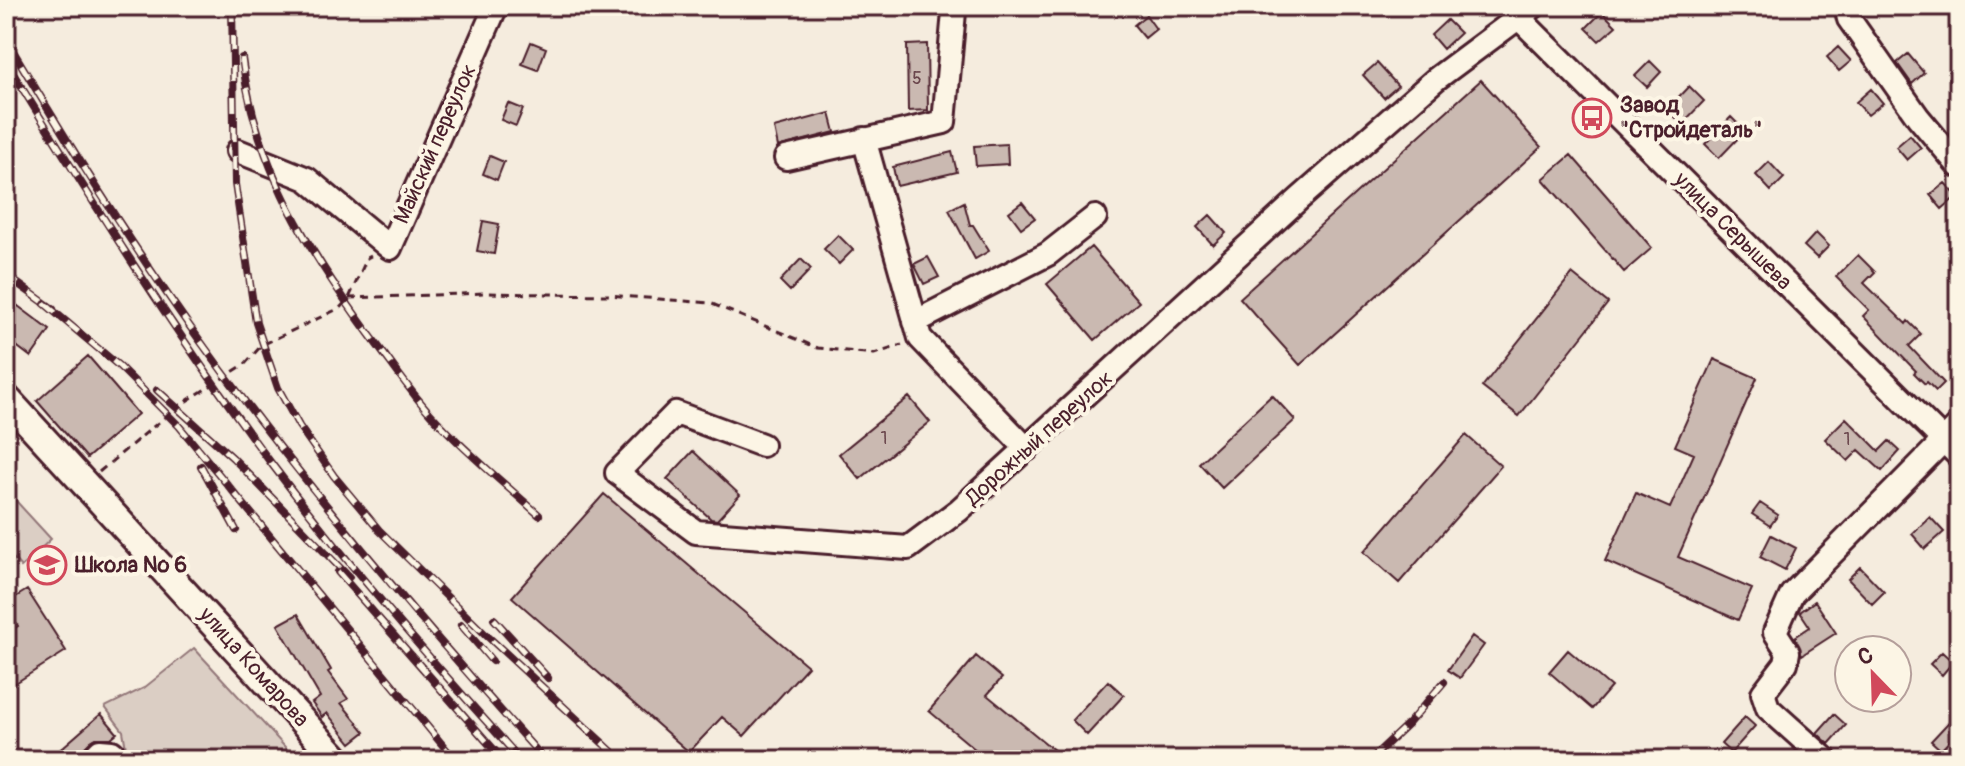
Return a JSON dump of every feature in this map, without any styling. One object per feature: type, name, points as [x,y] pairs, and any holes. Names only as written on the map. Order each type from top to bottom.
[{"type":"main road","name":"улица Комарова","points":[[6,398],[324,755]]},
{"type":"street","name":"Майский переулок","points":[[238,151],[307,179],[390,248],[496,6]]},
{"type":"street","points":[[1846,6],[1849,19],[1959,166]]},
{"type":"street","name":"улица Серышева","points":[[1520,10],[1951,432],[1959,456]]},
{"type":"street","name":"Дорожный переулок","points":[[762,445],[676,413],[617,473],[696,532],[908,548],[959,510],[1413,99],[1520,10]]},
{"type":"street","points":[[786,158],[944,122],[954,12]]},
{"type":"street","points":[[864,139],[918,330],[1027,449]]},
{"type":"street","points":[[918,330],[1048,254],[1095,217]]},
{"type":"street","points":[[1826,760],[1768,708],[1763,693],[1786,663],[1788,652],[1775,632],[1792,594],[1951,432]]},
{"type":"street","points":[[91,760],[100,751],[112,752],[120,760]]},
{"type":"path","points":[[84,485],[177,407],[245,364],[262,345],[340,308],[349,298],[367,258],[390,248]]},
{"type":"path","points":[[349,298],[486,293],[608,295],[696,301],[710,303],[818,348],[874,354],[918,330]]},
{"type":"shaded area","points":[[6,490],[51,539],[21,567],[6,550]]},
{"type":"shaded area","points":[[194,648],[297,760],[128,760],[123,731],[105,707],[144,688]]},
{"type":"building","points":[[1602,12],[1616,26],[1599,41],[1586,28]]},
{"type":"building","points":[[1146,15],[1156,29],[1145,38],[1134,25]]},
{"type":"building","points":[[1447,20],[1460,33],[1443,49],[1431,35]]},
{"type":"building","points":[[531,42],[546,48],[538,70],[522,64]]},
{"type":"building","points":[[927,44],[928,110],[908,111],[907,45]]},
{"type":"building","points":[[1838,47],[1851,61],[1839,71],[1827,57]]},
{"type":"building","points":[[1908,54],[1924,73],[1912,84],[1897,63]]},
{"type":"building","points":[[1650,61],[1661,72],[1647,87],[1635,76]]},
{"type":"building","points":[[1377,63],[1398,86],[1384,98],[1363,75]]},
{"type":"building","points":[[1481,80],[1541,147],[1300,365],[1240,298]]},
{"type":"building","points":[[1689,86],[1704,101],[1682,124],[1667,109]]},
{"type":"building","points":[[1871,89],[1883,103],[1868,115],[1856,102]]},
{"type":"building","points":[[508,103],[523,109],[516,126],[501,120]]},
{"type":"building","points":[[830,113],[835,132],[778,147],[774,128]]},
{"type":"building","points":[[1731,117],[1745,131],[1719,158],[1705,144]]},
{"type":"building","points":[[1910,135],[1921,148],[1907,160],[1896,147]]},
{"type":"building","points":[[1007,144],[1008,164],[976,166],[974,146]]},
{"type":"building","points":[[952,152],[957,172],[897,186],[893,167]]},
{"type":"building","points":[[1571,155],[1652,248],[1624,272],[1543,179]]},
{"type":"building","points":[[490,156],[504,162],[497,180],[483,174]]},
{"type":"building","points":[[1769,162],[1784,178],[1771,191],[1756,175]]},
{"type":"building","points":[[1945,183],[1957,196],[1942,209],[1930,195]]},
{"type":"building","points":[[964,202],[970,225],[973,225],[989,251],[975,259],[949,210]]},
{"type":"building","points":[[1022,202],[1035,218],[1021,228],[1009,212]]},
{"type":"building","points":[[1210,215],[1226,233],[1213,245],[1197,227]]},
{"type":"building","points":[[483,221],[499,224],[494,254],[477,251]]},
{"type":"building","points":[[1816,233],[1829,246],[1817,258],[1804,246]]},
{"type":"building","points":[[838,235],[853,250],[839,264],[824,249]]},
{"type":"building","points":[[1091,247],[1139,302],[1095,340],[1047,284]]},
{"type":"building","points":[[1858,255],[1875,272],[1864,283],[1906,324],[1908,321],[1921,334],[1909,346],[1944,383],[1936,391],[1914,373],[1916,371],[1863,316],[1869,310],[1836,277]]},
{"type":"building","points":[[928,257],[939,277],[924,284],[914,264]]},
{"type":"building","points":[[801,259],[811,269],[790,291],[780,281]]},
{"type":"building","points":[[1572,274],[1608,303],[1519,416],[1482,387]]},
{"type":"building","points":[[6,297],[50,330],[31,357],[6,338]]},
{"type":"building","points":[[88,356],[138,414],[87,458],[37,401]]},
{"type":"building","points":[[1714,359],[1757,378],[1678,557],[1752,589],[1738,620],[1605,561],[1636,493],[1670,508],[1694,454],[1675,446]]},
{"type":"building","points":[[1272,395],[1295,420],[1222,488],[1199,463]]},
{"type":"building","points":[[909,397],[930,422],[860,479],[839,454]]},
{"type":"building","points":[[1846,418],[1879,451],[1889,441],[1900,451],[1882,471],[1859,450],[1848,461],[1825,439]]},
{"type":"building","points":[[1466,435],[1501,466],[1399,583],[1364,552]]},
{"type":"building","points":[[693,451],[740,495],[717,520],[711,519],[667,479]]},
{"type":"building","points":[[604,494],[808,666],[744,736],[722,717],[689,752],[512,597]]},
{"type":"building","points":[[1760,503],[1778,515],[1770,526],[1752,514]]},
{"type":"building","points":[[1930,517],[1944,532],[1925,549],[1912,534]]},
{"type":"building","points":[[1771,535],[1796,548],[1785,570],[1760,557]]},
{"type":"building","points":[[1860,567],[1884,592],[1872,604],[1848,579]]},
{"type":"building","points":[[27,590],[66,651],[6,689],[6,653],[12,649],[6,634],[18,626],[6,603]]},
{"type":"building","points":[[1815,601],[1836,633],[1802,655],[1795,637],[1810,627],[1800,612]]},
{"type":"building","points":[[298,614],[331,670],[328,672],[348,699],[341,703],[365,732],[351,743],[327,713],[322,717],[312,703],[320,697],[278,625]]},
{"type":"building","points":[[1472,636],[1484,645],[1460,678],[1448,670]]},
{"type":"building","points":[[1568,650],[1611,687],[1592,709],[1549,672]]},
{"type":"building","points":[[1942,652],[1953,662],[1942,675],[1930,664]]},
{"type":"building","points":[[976,656],[1002,678],[987,695],[1066,760],[988,760],[929,711]]},
{"type":"building","points":[[1108,681],[1124,695],[1087,735],[1072,720]]},
{"type":"building","points":[[1959,711],[1959,731],[1941,750],[1931,741]]},
{"type":"building","points":[[101,714],[117,733],[111,738],[91,741],[77,760],[48,760]]},
{"type":"building","points":[[1834,714],[1846,725],[1829,744],[1817,733]]},
{"type":"building","points":[[1745,717],[1755,726],[1731,753],[1721,744]]},
{"type":"railway","points":[[232,6],[235,184],[256,323],[278,388],[299,426],[334,476],[379,530],[621,760]]},
{"type":"railway","points":[[6,39],[127,235],[246,402],[370,559],[545,760]]},
{"type":"railway","points":[[242,58],[249,98],[273,173],[289,209],[329,276],[425,408],[467,451],[539,515]]},
{"type":"railway","points":[[6,62],[169,318],[274,467],[394,616],[521,760]]},
{"type":"railway","points":[[6,275],[53,309]]},
{"type":"railway","points":[[44,303],[119,366],[179,426],[455,760]]},
{"type":"railway","points":[[157,390],[233,458],[349,577]]},
{"type":"railway","points":[[201,466],[236,530]]},
{"type":"railway","points":[[338,572],[503,760]]},
{"type":"railway","points":[[494,619],[548,678]]},
{"type":"railway","points":[[461,625],[492,661]]},
{"type":"railway","points":[[1370,760],[1408,724],[1444,682]]},
{"type":"place","name":"Завод \"Стройдеталь\"","points":[[1592,118]]},
{"type":"place","name":"Школа № 6","points":[[47,565]]}]
